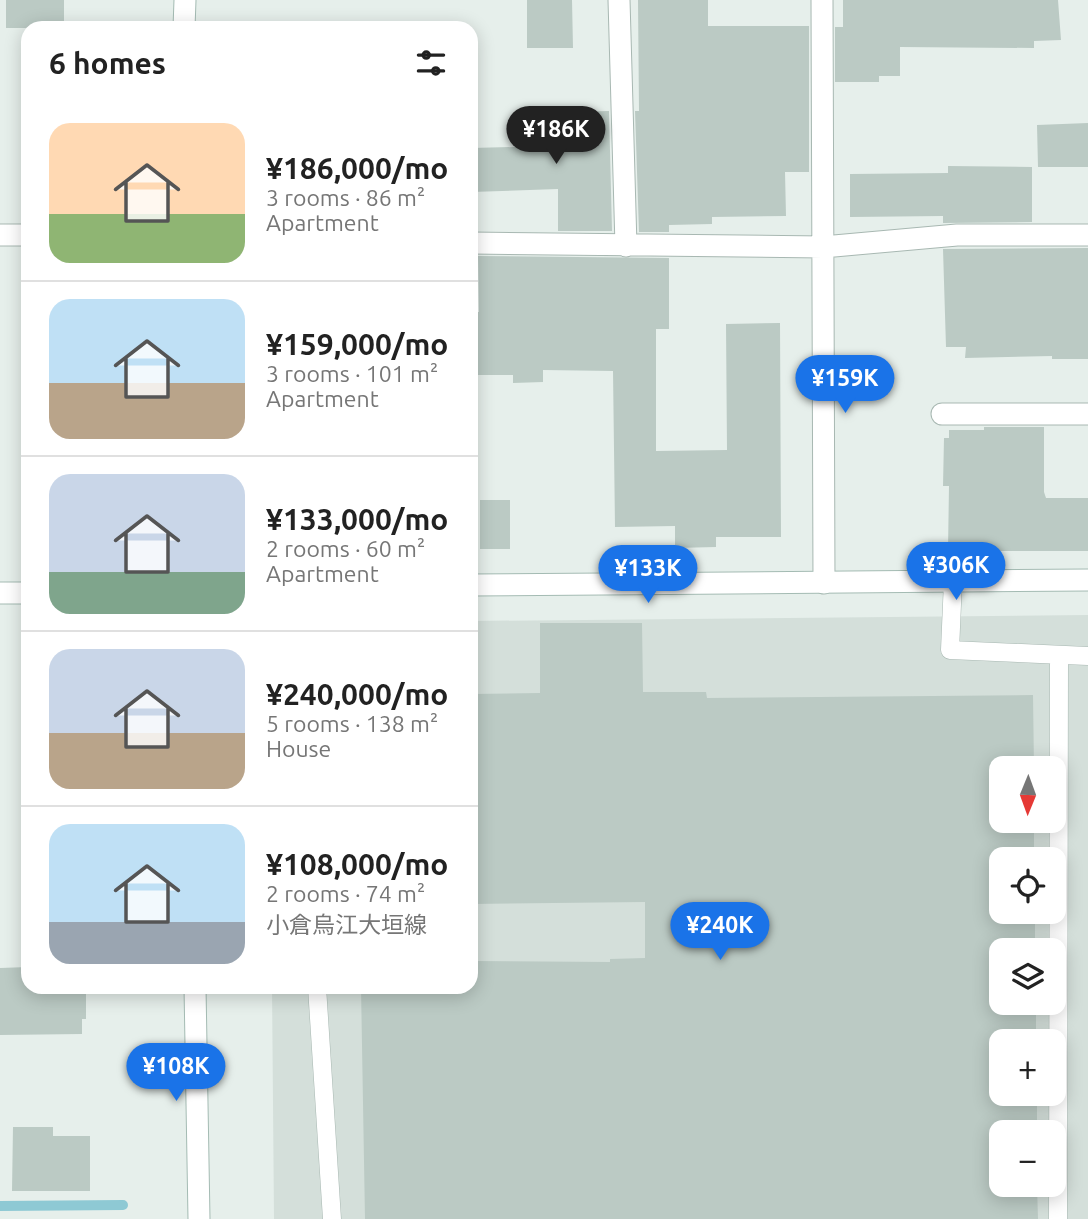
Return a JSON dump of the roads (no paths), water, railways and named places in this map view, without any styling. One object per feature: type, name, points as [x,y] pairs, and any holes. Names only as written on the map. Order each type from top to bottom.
[{"type":"street","points":[[184,21],[185,0]]},
{"type":"street","points":[[619,0],[626,246]]},
{"type":"street","points":[[822,0],[824,583]]},
{"type":"street","points":[[478,243],[823,247],[957,235],[1088,234]]},
{"type":"street","points":[[0,235],[21,235]]},
{"type":"street","points":[[942,414],[1088,414]]},
{"type":"street","points":[[478,584],[1088,580]]},
{"type":"street","points":[[0,593],[21,593]]},
{"type":"street","points":[[194,994],[199,1219]]},
{"type":"lane","points":[[953,581],[950,650],[1088,656]]},
{"type":"lane","points":[[1058,1219],[1059,656]]},
{"type":"lane","points":[[317,994],[332,1219]]},
{"type":"waterway","points":[[0,1206],[123,1205]]}]
